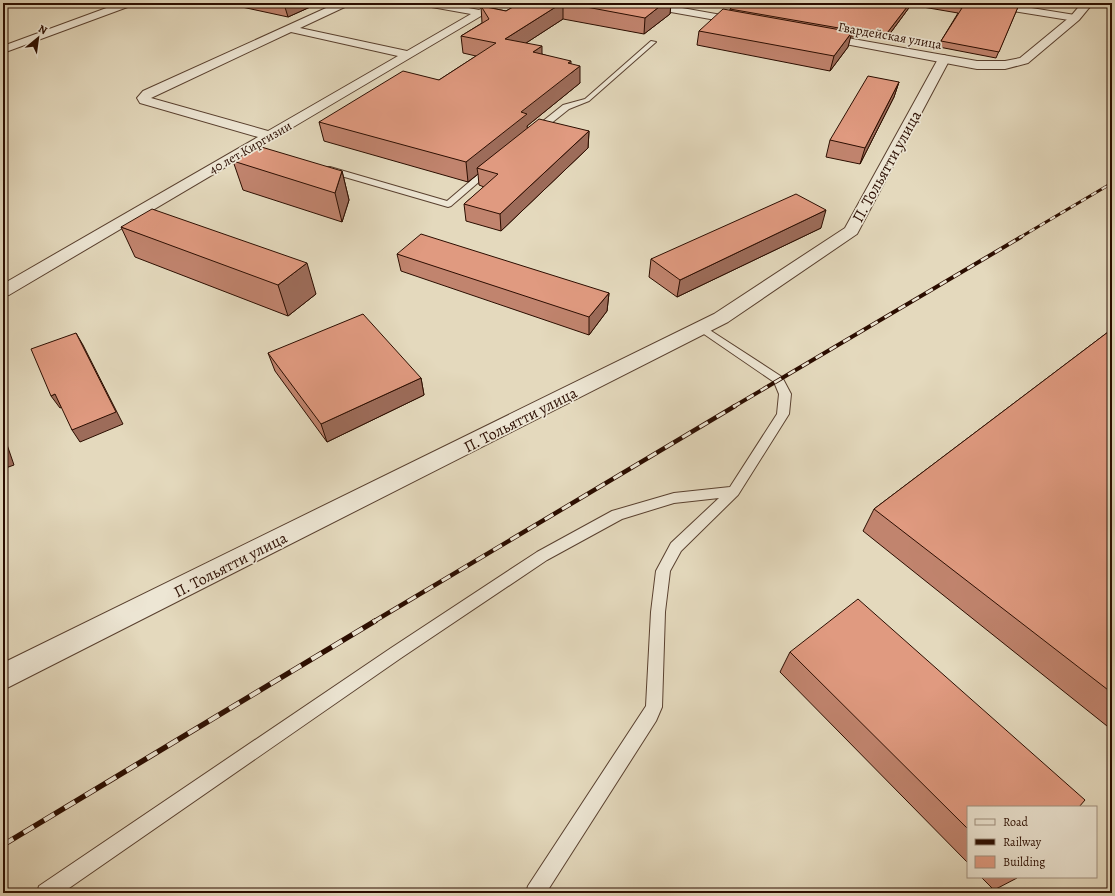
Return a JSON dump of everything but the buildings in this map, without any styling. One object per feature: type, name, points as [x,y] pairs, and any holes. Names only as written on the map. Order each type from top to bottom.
[{"type":"street","points":[[3,50],[129,3]]},
{"type":"street","points":[[269,136],[145,100],[143,98],[147,94],[292,29],[345,3]]},
{"type":"street","points":[[426,3],[480,13]]},
{"type":"street","name":"40 лет Киргизии","points":[[3,291],[254,148],[269,136],[498,3]]},
{"type":"street","points":[[637,3],[756,25]]},
{"type":"street","points":[[982,3],[1075,18],[1088,3]]},
{"type":"street","name":"Гвардейская улица","points":[[811,35],[977,65],[1005,65],[1024,61],[1075,18]]},
{"type":"street","points":[[292,29],[408,55]]},
{"type":"street","name":"П. Тольятти улица","points":[[3,677],[721,318],[851,231],[944,59]]},
{"type":"lane","points":[[530,136],[566,107],[587,100],[653,42]]},
{"type":"lane","points":[[319,167],[448,204],[495,165]]},
{"type":"lane","points":[[534,893],[654,707],[658,612],[663,570],[676,547],[734,492],[783,414],[785,394],[778,380],[702,328]]},
{"type":"lane","points":[[46,893],[396,653],[542,556],[611,518],[641,507],[674,498],[734,492]]},
{"type":"railway","points":[[1019,238],[1112,183]]},
{"type":"railway","points":[[733,407],[1021,237]]},
{"type":"railway","points":[[373,622],[735,406]]},
{"type":"railway","points":[[3,845],[375,621]]}]
